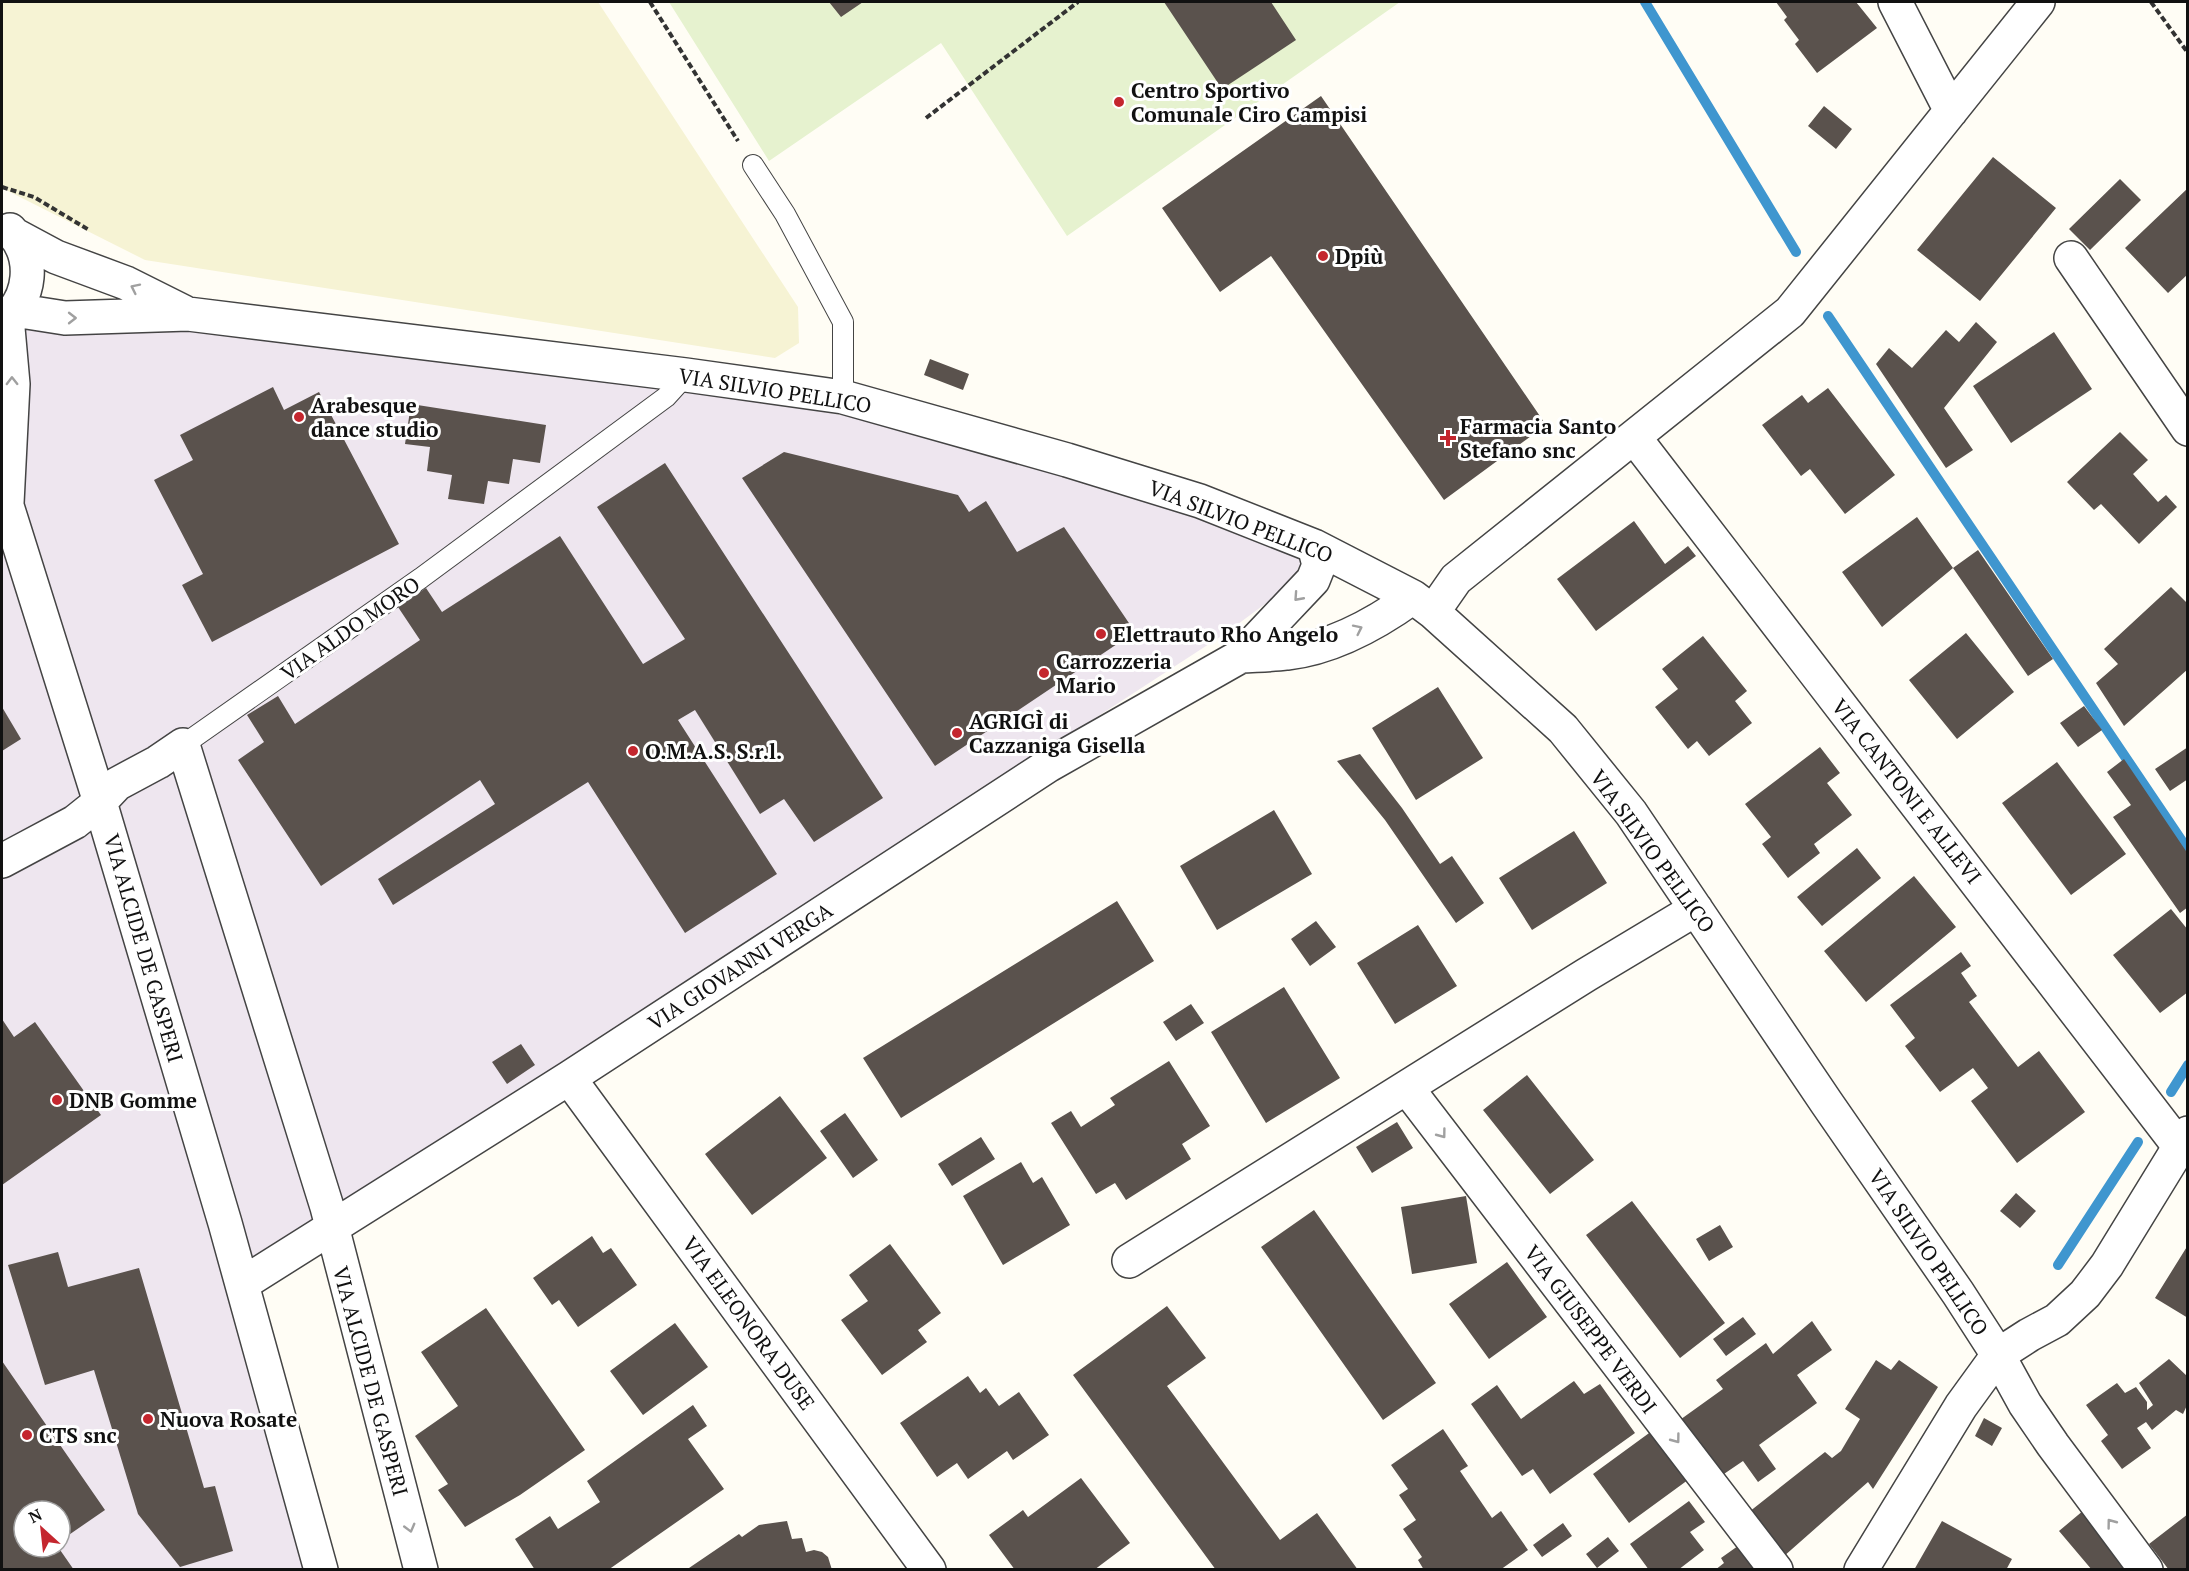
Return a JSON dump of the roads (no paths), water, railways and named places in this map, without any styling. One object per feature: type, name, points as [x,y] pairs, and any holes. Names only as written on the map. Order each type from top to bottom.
[{"type":"street","points":[[1895,2],[1951,111]]},
{"type":"street","name":"VIA GIOVANNI VERGA","points":[[1241,656],[1289,653],[1334,641],[1387,616],[1423,605],[1790,312],[2038,2]]},
{"type":"street","points":[[8,229],[23,249],[28,275],[25,290],[8,316]]},
{"type":"street","name":"VIA SILVIO PELLICO","points":[[8,229],[56,257],[126,283],[188,314]]},
{"type":"street","points":[[2071,258],[2187,429]]},
{"type":"street","name":"VIA SILVIO PELLICO","points":[[8,316],[65,318],[188,314],[686,375],[843,397],[1066,460],[1200,501],[1314,546],[1423,605],[1563,729],[1631,813],[1998,1355],[2025,1404],[2146,1569]]},
{"type":"street","name":"VIA ALCIDE DE GASPERI","points":[[8,316],[13,384],[4,496],[100,802],[242,1284],[321,1569]]},
{"type":"street","name":"VIA CANTONI E ALLEVI","points":[[1634,437],[2183,1139]]},
{"type":"street","name":"VIA GIOVANNI VERGA","points":[[242,1284],[569,1078],[1049,765],[1241,656],[1313,580],[1318,565],[1314,546]]},
{"type":"street","name":"VIA ALCIDE DE GASPERI","points":[[183,745],[327,1207],[421,1569]]},
{"type":"street","name":"VIA ALDO MORO","points":[[2,861],[75,822],[100,802],[117,784],[158,762],[183,745]]},
{"type":"street","points":[[1129,1261],[1696,909]]},
{"type":"street","name":"VIA ELEONORA DUSE","points":[[569,1078],[929,1569]]},
{"type":"street","name":"VIA GIUSEPPE VERDI","points":[[1407,1088],[1776,1569]]},
{"type":"street","points":[[1861,1569],[1961,1406],[1998,1355],[2058,1320],[2085,1294],[2107,1265],[2183,1139]]},
{"type":"lane","points":[[753,165],[785,214],[843,322],[843,397]]},
{"type":"lane","name":"VIA ALDO MORO","points":[[183,745],[430,571],[666,397],[686,375]]},
{"type":"waterway","points":[[1645,2],[1796,252]]},
{"type":"waterway","points":[[1828,316],[2188,850]]},
{"type":"waterway","points":[[2171,1092],[2188,1065]]},
{"type":"waterway","points":[[2058,1265],[2138,1142]]},
{"type":"place","name":"Centro Sportivo Comunale Ciro Campisi","points":[[1119,102]]},
{"type":"place","name":"Dpiù","points":[[1323,256]]},
{"type":"place","name":"Arabesque dance studio","points":[[299,417]]},
{"type":"place","name":"Farmacia Santo Stefano snc","points":[[1448,438]]},
{"type":"place","name":"Elettrauto Rho Angelo","points":[[1101,634]]},
{"type":"place","name":"Carrozzeria Mario","points":[[1044,673]]},
{"type":"place","name":"AGRIGÌ di Cazzaniga Gisella","points":[[957,733]]},
{"type":"place","name":"O.M.A.S. S.r.l.","points":[[633,751]]},
{"type":"place","name":"DNB Gomme","points":[[57,1100]]},
{"type":"place","name":"Nuova Rosate","points":[[148,1419]]},
{"type":"place","name":"CTS snc","points":[[27,1435]]}]
